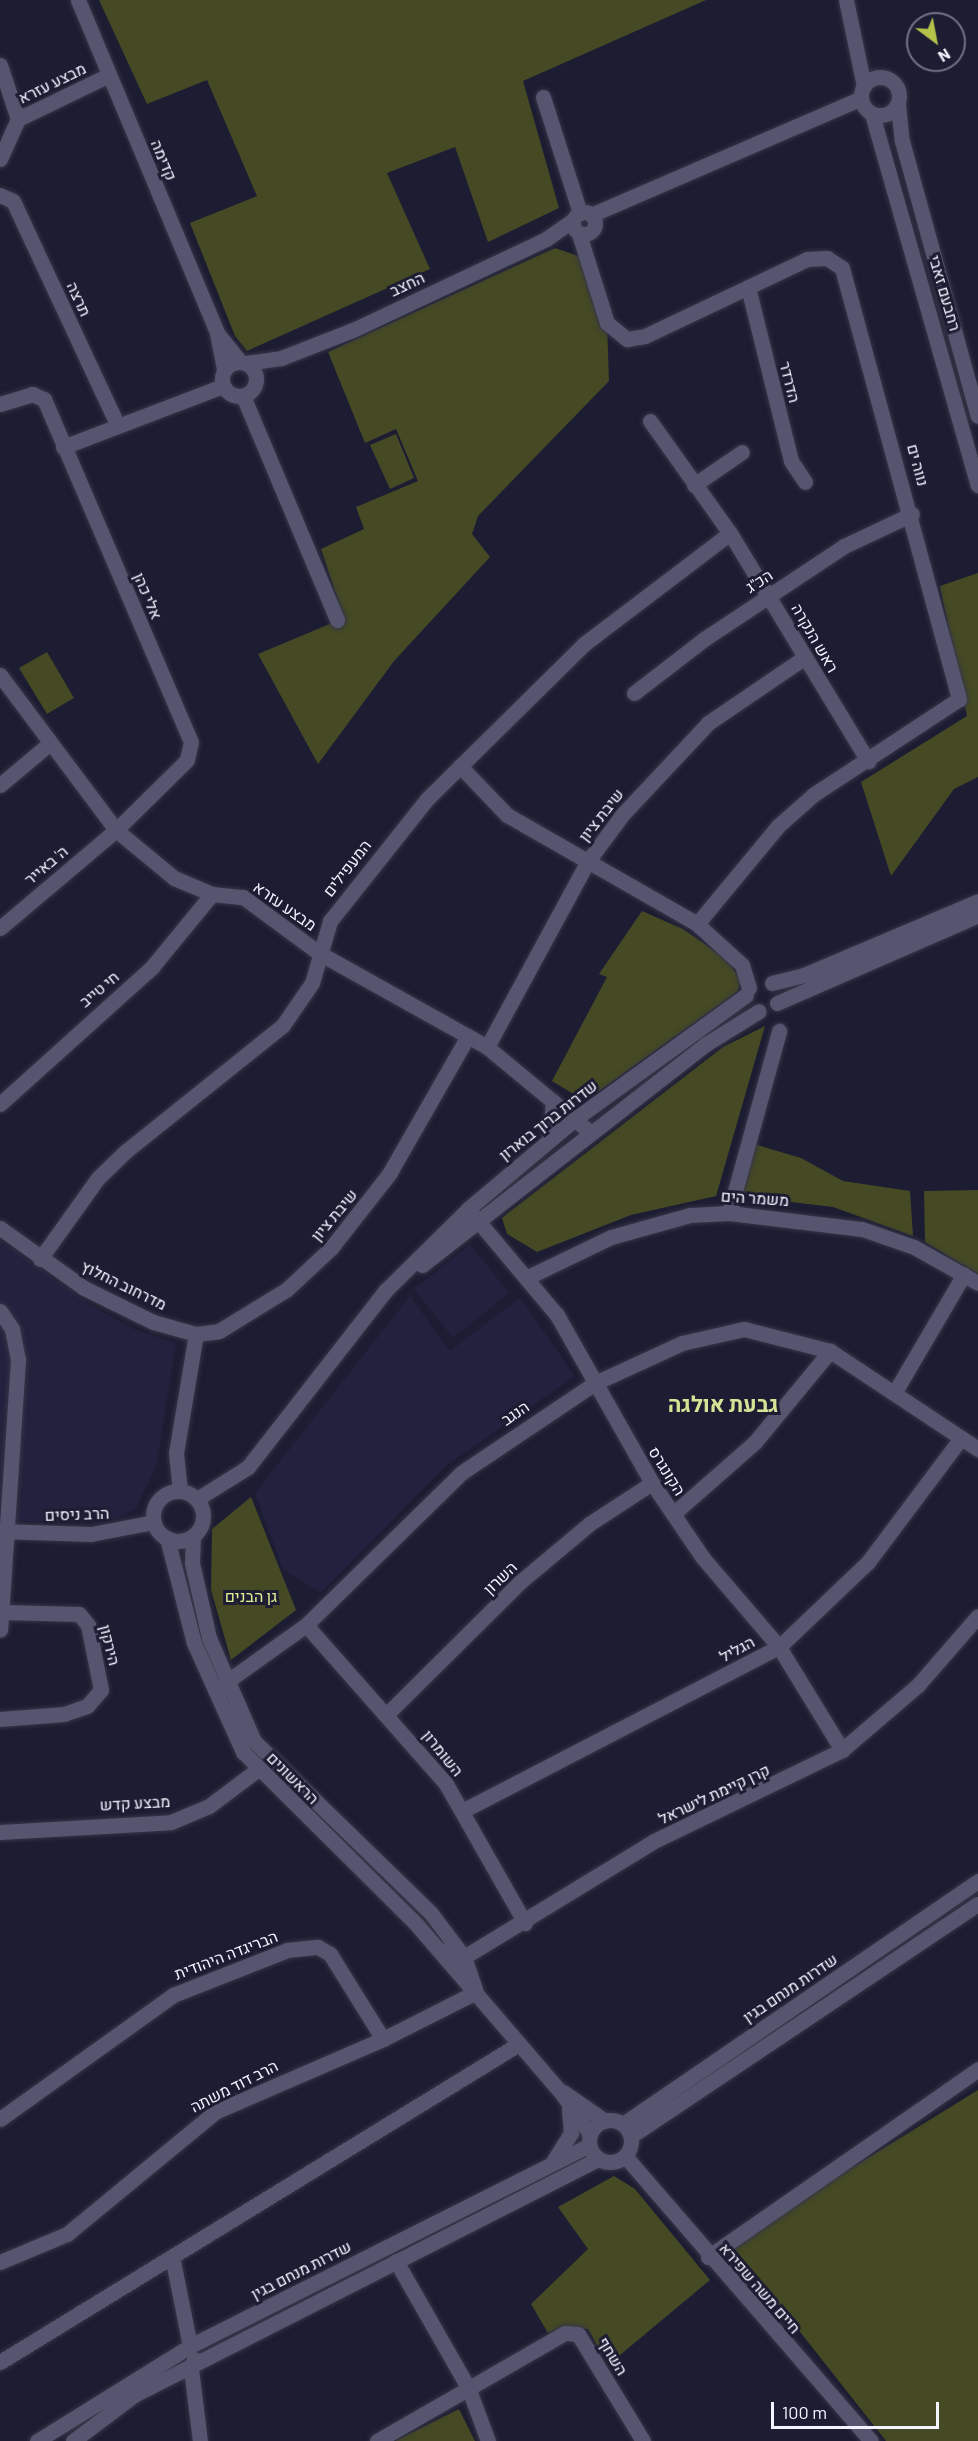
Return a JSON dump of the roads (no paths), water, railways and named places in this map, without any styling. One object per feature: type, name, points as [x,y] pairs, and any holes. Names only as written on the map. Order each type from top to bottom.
[{"type":"street","name":"קדימה","points":[[78,0],[217,333],[224,369]]},
{"type":"street","points":[[846,0],[861,49],[863,92],[872,114],[889,114],[898,105],[900,93],[861,49]]},
{"type":"street","points":[[0,65],[18,119]]},
{"type":"street","name":"מבצע עזרא","points":[[0,159],[18,119],[109,75]]},
{"type":"street","points":[[863,92],[877,77],[889,78]]},
{"type":"street","name":"החצב","points":[[243,362],[281,358],[546,239],[583,225],[863,92]]},
{"type":"street","points":[[543,97],[583,225],[590,263],[607,323],[627,339],[748,287]]},
{"type":"street","name":"רחבעם זאבי","points":[[898,105],[902,141],[978,416]]},
{"type":"street","name":"רחבעם זאבי","points":[[872,114],[978,484]]},
{"type":"street","name":"תרצה","points":[[0,195],[13,201],[118,426]]},
{"type":"street","name":"נווה ים","points":[[748,287],[819,257],[835,261],[848,275],[959,699],[868,761]]},
{"type":"street","name":"הדרדר","points":[[748,287],[791,461],[805,482]]},
{"type":"street","name":"קדימה","points":[[217,333],[243,362]]},
{"type":"street","name":"החצב","points":[[256,381],[281,358]]},
{"type":"street","points":[[222,386],[224,369],[243,362],[256,381],[243,396]]},
{"type":"street","points":[[63,447],[222,386]]},
{"type":"street","points":[[222,386],[229,393],[243,396]]},
{"type":"street","name":"אלי כהן","points":[[0,404],[39,395],[191,741],[187,760],[116,830]]},
{"type":"street","points":[[243,396],[337,620]]},
{"type":"street","name":"ראש הנקרה","points":[[650,421],[730,533],[868,761]]},
{"type":"street","points":[[694,485],[742,452]]},
{"type":"street","name":"הכ\"ג","points":[[634,693],[769,596],[844,546],[912,514]]},
{"type":"street","name":"המעפילים","points":[[40,1259],[98,1178],[126,1151],[283,1025],[312,983],[330,921],[353,886],[460,766],[584,644],[730,533]]},
{"type":"street","name":"שיבת ציון","points":[[487,1047],[588,861],[658,774],[708,723],[805,657]]},
{"type":"street","name":"מבצע עזרא","points":[[0,675],[116,830],[174,878],[212,894],[243,897],[319,953],[487,1047],[591,1133]]},
{"type":"street","points":[[0,785],[50,743]]},
{"type":"street","points":[[697,924],[778,826],[813,795],[868,761]]},
{"type":"street","points":[[460,766],[507,815],[697,924],[741,965],[768,981],[777,1003],[978,915]]},
{"type":"street","name":"ה' באייר","points":[[0,928],[116,830]]},
{"type":"street","name":"חי טייב","points":[[0,1104],[152,967],[212,894]]},
{"type":"street","points":[[768,981],[804,975],[978,901]]},
{"type":"street","points":[[741,965],[748,992],[759,1011]]},
{"type":"street","name":"שדרות ברוך בוארון","points":[[197,1499],[248,1467],[386,1290],[468,1209],[575,1119],[748,992],[768,981]]},
{"type":"street","name":"שדרות ברוך בוארון","points":[[386,1290],[480,1223],[706,1044],[759,1011],[777,1003]]},
{"type":"street","points":[[729,1212],[779,1031]]},
{"type":"street","name":"שיבת ציון","points":[[196,1334],[219,1331],[259,1308],[331,1248],[389,1174],[468,1036]]},
{"type":"street","points":[[549,1140],[553,1101]]},
{"type":"street","name":"הקונגרס","points":[[468,1209],[528,1277],[574,1341],[595,1383],[652,1483],[673,1514],[779,1647],[842,1749]]},
{"type":"street","name":"משמר הים","points":[[528,1277],[611,1237],[690,1215],[729,1212],[862,1229],[964,1274],[978,1283]]},
{"type":"street","name":"מדרחוב החלוץ","points":[[0,1228],[40,1259],[117,1305],[196,1334]]},
{"type":"street","points":[[896,1390],[964,1274]]},
{"type":"street","points":[[0,1311],[12,1329],[18,1360],[4,1532],[0,1629]]},
{"type":"street","name":"הנגב","points":[[220,1686],[306,1625],[461,1473],[595,1383],[682,1343],[744,1329],[830,1351],[896,1390],[978,1449]]},
{"type":"street","points":[[180,1491],[176,1453],[196,1334]]},
{"type":"street","points":[[673,1514],[755,1442],[830,1351]]},
{"type":"street","name":"הגליל","points":[[464,1810],[779,1647],[868,1562],[961,1437]]},
{"type":"street","name":"שדרות ברוך בוארון","points":[[204,1516],[226,1482]]},
{"type":"street","name":"השרון","points":[[386,1715],[520,1582],[589,1524],[652,1483]]},
{"type":"street","points":[[180,1491],[197,1499],[204,1516],[193,1536],[167,1538],[154,1522],[157,1503],[180,1491]]},
{"type":"street","name":"הרב ניסים","points":[[4,1532],[92,1534],[154,1522]]},
{"type":"street","name":"הראשונים","points":[[193,1536],[192,1563],[220,1686],[257,1770],[383,1889],[437,1948],[476,1992],[517,2045],[564,2097],[589,2139]]},
{"type":"street","name":"הראשונים","points":[[167,1538],[194,1643],[240,1719],[266,1756],[430,1912],[464,1957],[476,1992]]},
{"type":"street","name":"הירקון","points":[[0,1719],[64,1714],[87,1706],[100,1690],[88,1625],[79,1614],[2,1612]]},
{"type":"street","name":"קרן קיימת לישראל","points":[[464,1957],[525,1923],[654,1842],[842,1749],[918,1685],[978,1616]]},
{"type":"street","name":"השומרון","points":[[306,1625],[386,1715],[464,1810],[525,1923]]},
{"type":"street","name":"מבצע קדש","points":[[0,1832],[171,1822],[209,1806],[257,1770]]},
{"type":"street","name":"שדרות מנחם בגין","points":[[627,2130],[978,1881]]},
{"type":"street","points":[[627,2130],[978,1905]]},
{"type":"street","name":"הבריגדה היהודית","points":[[0,2119],[173,1995],[287,1950],[318,1947],[330,1954],[383,2039]]},
{"type":"street","points":[[437,1948],[464,1957]]},
{"type":"street","name":"הרב דוד משתה","points":[[0,2262],[67,2234],[215,2112],[383,2039],[476,1992]]},
{"type":"street","points":[[0,2362],[173,2261],[517,2045]]},
{"type":"street","points":[[708,2257],[978,2068]]},
{"type":"street","points":[[551,2165],[571,2133],[564,2097]]},
{"type":"street","name":"הראשונים","points":[[564,2097],[605,2121]]},
{"type":"street","points":[[598,2159],[589,2139],[605,2121],[627,2130]]},
{"type":"street","points":[[73,2441],[124,2400],[191,2369],[396,2260],[598,2159],[612,2162],[624,2156],[627,2130]]},
{"type":"street","name":"שדרות מנחם בגין","points":[[37,2441],[197,2343],[551,2165],[589,2139]]},
{"type":"street","name":"חיים משה שפירא","points":[[624,2156],[708,2257],[871,2441]]},
{"type":"street","points":[[396,2260],[468,2387],[488,2441]]},
{"type":"street","points":[[173,2261],[197,2343],[191,2369],[200,2441]]},
{"type":"street","name":"השחף","points":[[468,2387],[565,2333],[578,2334],[643,2441]]},
{"type":"street","points":[[377,2441],[468,2387]]},
{"type":"district","name":"גבעת אולגה","points":[[723,1404]]},
{"type":"park label","name":"גן הבנים","points":[[251,1596]]}]
